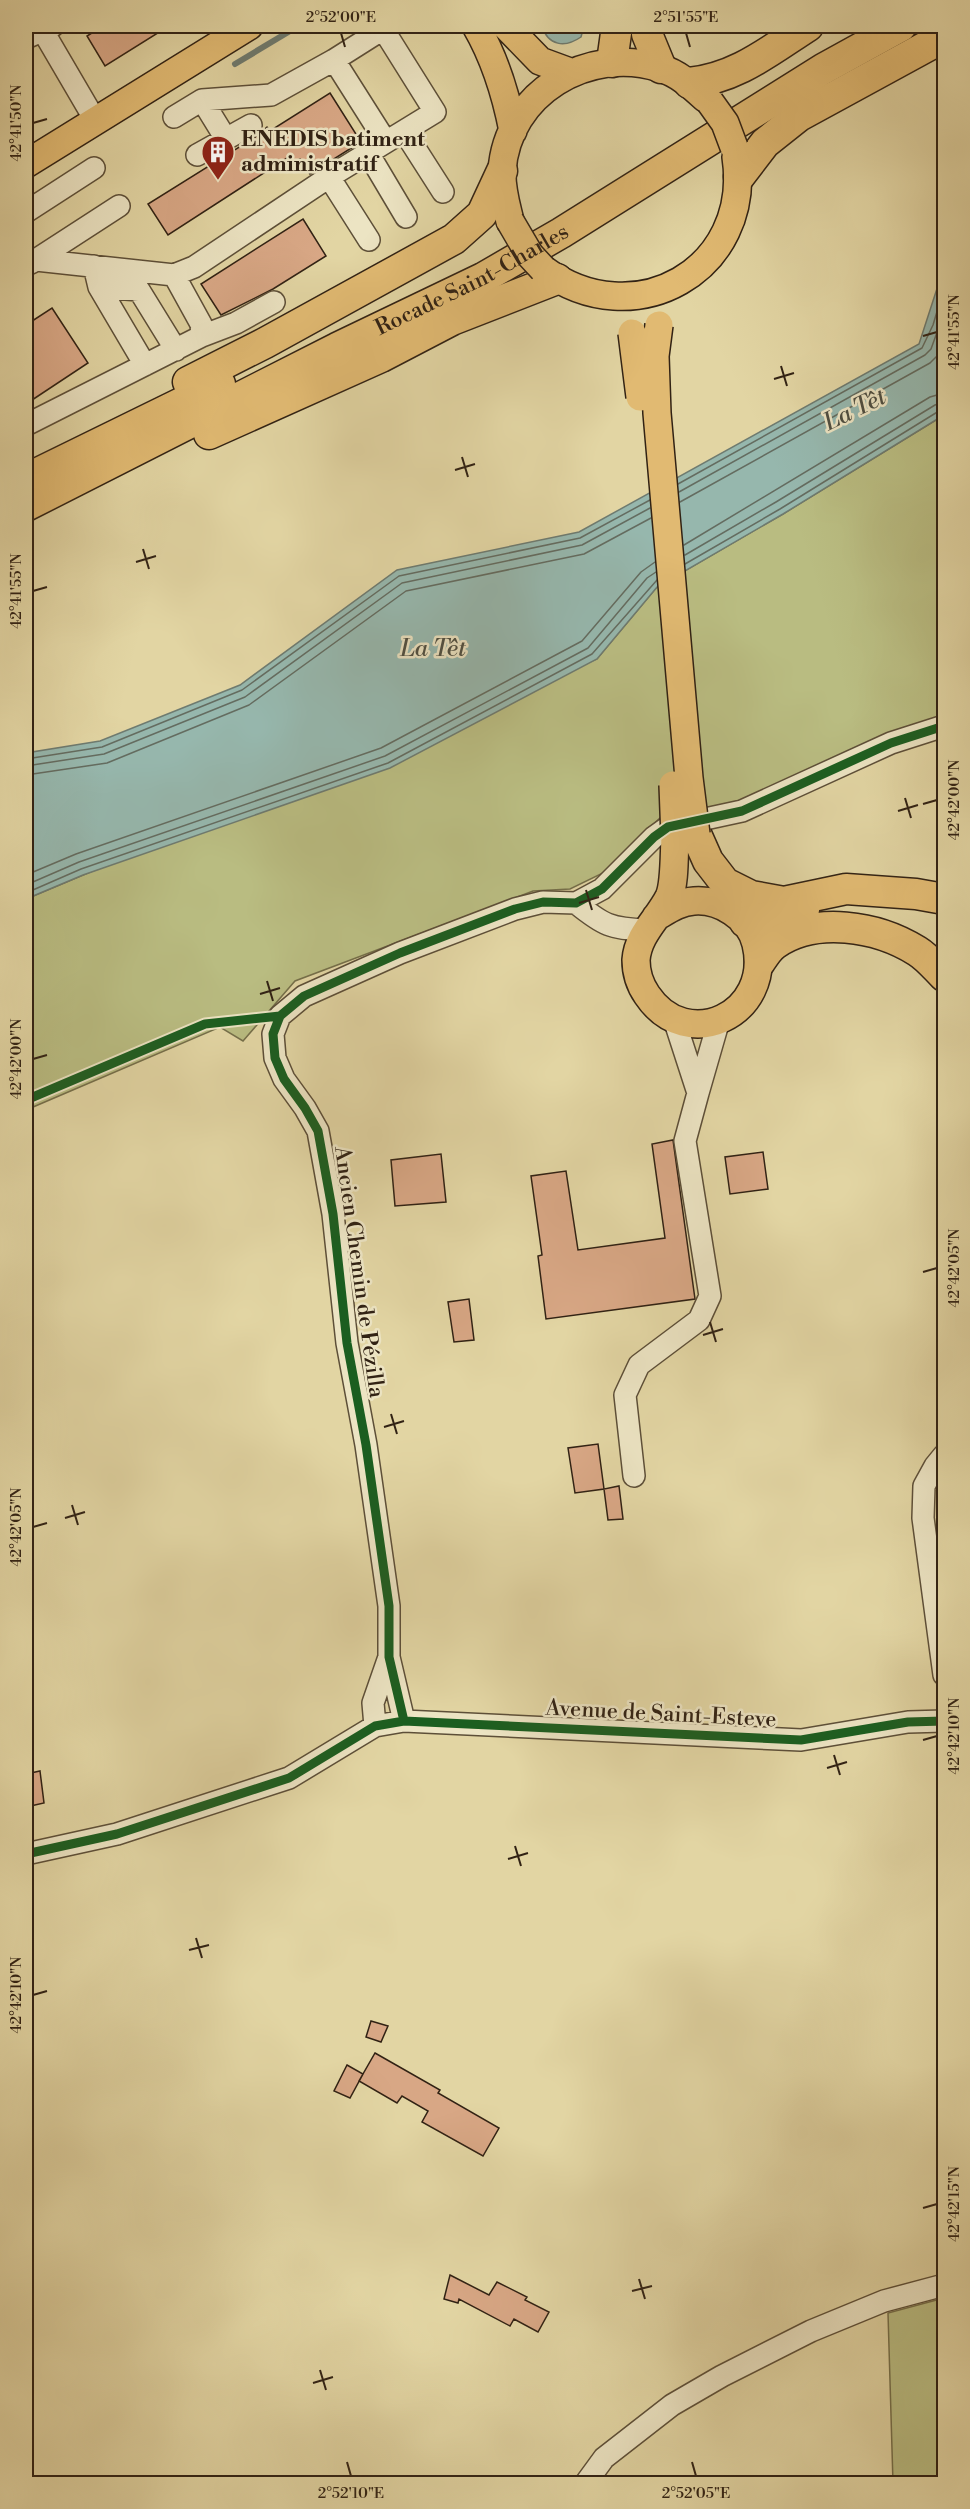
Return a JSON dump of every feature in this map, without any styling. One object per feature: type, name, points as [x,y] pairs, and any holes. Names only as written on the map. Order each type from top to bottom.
[{"type":"highway","points":[[612,62],[617,26]]},
{"type":"highway","points":[[646,26],[661,68]]},
{"type":"highway","points":[[700,93],[707,81],[739,71],[808,26]]},
{"type":"highway","name":"Rocade Saint-Charles","points":[[26,479],[473,261],[864,26]]},
{"type":"highway","name":"Rocade Saint-Charles","points":[[26,506],[337,348],[483,278],[572,227],[823,69],[901,26]]},
{"type":"highway","points":[[739,177],[765,143],[800,116],[945,37]]},
{"type":"highway","points":[[26,471],[454,239],[482,214],[502,171]]},
{"type":"highway","points":[[26,514],[381,357],[452,320],[550,274]]},
{"type":"highway","points":[[686,836],[725,883],[751,896],[783,902],[846,889],[930,897]]},
{"type":"highway","points":[[739,916],[793,914],[845,899],[878,894],[930,897]]},
{"type":"highway","points":[[760,962],[773,945],[795,933],[825,928],[856,929],[889,936],[918,952],[945,976]]},
{"type":"main road","points":[[26,164],[249,26]]},
{"type":"main road","points":[[476,26],[496,72],[513,131]]},
{"type":"main road","points":[[511,29],[540,61],[570,72]]},
{"type":"main road","points":[[612,62],[633,62],[661,68],[700,93],[725,123],[734,147],[739,177],[735,210],[722,241],[700,266],[673,285],[640,295],[622,297],[597,295],[576,289],[550,274],[524,247],[510,221],[503,196],[502,171],[513,131],[527,107],[547,87],[570,72],[590,65],[612,62]]},
{"type":"main road","points":[[597,295],[622,318],[632,333],[639,386],[676,812],[686,836],[706,884],[739,916],[756,940],[760,962],[753,991],[744,1004],[732,1014],[719,1020],[696,1024],[674,1019],[654,1006],[641,986],[636,962],[639,946],[670,894],[686,836],[689,778],[657,413],[655,356],[664,301],[673,285]]},
{"type":"main road","points":[[651,923],[674,906],[694,901],[714,903],[739,916]]},
{"type":"street","points":[[31,263],[94,266],[174,275],[194,267],[329,177],[435,112],[382,29],[334,60],[272,95],[202,100],[174,117]]},
{"type":"street","points":[[41,30],[94,120]]},
{"type":"street","points":[[334,60],[386,142]]},
{"type":"street","points":[[202,100],[226,139]]},
{"type":"street","points":[[197,155],[250,125]]},
{"type":"street","points":[[404,131],[443,192]]},
{"type":"street","points":[[368,153],[406,218]]},
{"type":"street","points":[[26,212],[94,168]]},
{"type":"street","points":[[329,177],[369,240]]},
{"type":"street","points":[[31,263],[118,206]]},
{"type":"street","points":[[94,266],[99,287],[145,365]]},
{"type":"street","points":[[174,275],[201,324],[202,336]]},
{"type":"street","points":[[99,287],[139,290],[176,350]]},
{"type":"street","points":[[26,425],[202,336],[236,323],[274,302]]},
{"type":"street","points":[[651,923],[621,929],[599,922],[576,903],[603,889],[654,837],[668,827],[742,811],[891,743],[945,726]]},
{"type":"street","name":"Ancien Chemin de Pézilla","points":[[404,1721],[389,1657],[389,1606],[366,1445],[347,1342],[333,1214],[318,1131],[284,1078],[275,1058],[273,1035],[280,1016],[304,996],[400,953],[516,909],[543,902],[576,903]]},
{"type":"street","points":[[674,1019],[698,1093]]},
{"type":"street","points":[[634,1476],[625,1395],[639,1365],[699,1320],[710,1296],[685,1141],[719,1020]]},
{"type":"street","points":[[945,1455],[935,1466],[924,1486],[923,1518],[945,1675]]},
{"type":"street","name":"Ancien Chemin de Pézilla","points":[[375,1726],[373,1703],[389,1657]]},
{"type":"street","name":"Avenue de Saint-Esteve","points":[[375,1726],[404,1721],[801,1740],[944,1716]]},
{"type":"street","points":[[26,1854],[117,1834],[290,1778],[375,1726]]},
{"type":"street","points":[[585,2484],[604,2458],[672,2406],[722,2376],[811,2331],[884,2301],[945,2285]]},
{"type":"green space","points":[[944,415],[944,716],[740,801],[661,817],[603,873],[570,889],[533,891],[295,981],[243,1041],[220,1027],[26,1110],[26,899],[597,659],[657,587],[783,514]]},
{"type":"green space","points":[[944,2298],[944,2483],[893,2483],[888,2313]]},
{"type":"water","points":[[542,26],[584,26],[581,37],[563,44],[548,38]]},
{"type":"water","name":"La Têt","points":[[944,267],[944,415],[783,514],[657,587],[597,659],[390,768],[83,875],[26,899],[26,753],[100,741],[240,685],[397,570],[579,532],[919,344]]},
{"type":"building","points":[[103,26],[169,26],[105,66],[87,36]]},
{"type":"building","points":[[330,93],[361,142],[310,174],[300,159],[294,162],[290,156],[168,235],[148,204],[257,136],[267,127],[270,131]]},
{"type":"building","points":[[303,219],[326,256],[273,289],[221,315],[201,284]]},
{"type":"building","points":[[52,308],[88,363],[26,404],[26,325]]},
{"type":"building","points":[[673,1140],[695,1299],[546,1319],[538,1256],[542,1255],[531,1176],[566,1171],[578,1250],[665,1238],[652,1144]]},
{"type":"building","points":[[763,1152],[768,1189],[730,1194],[725,1157]]},
{"type":"building","points":[[441,1154],[446,1202],[395,1206],[391,1160]]},
{"type":"building","points":[[469,1299],[474,1340],[454,1342],[448,1302]]},
{"type":"building","points":[[598,1444],[604,1489],[575,1493],[568,1448]]},
{"type":"building","points":[[619,1486],[623,1519],[608,1520],[604,1489]]},
{"type":"building","points":[[40,1771],[44,1803],[26,1807],[26,1774]]},
{"type":"building","points":[[371,2021],[388,2026],[381,2042],[366,2037]]},
{"type":"building","points":[[375,2053],[440,2090],[438,2093],[499,2128],[483,2156],[422,2122],[428,2111],[402,2096],[397,2103],[359,2081]]},
{"type":"building","points":[[347,2065],[363,2074],[350,2098],[334,2091]]},
{"type":"building","points":[[450,2275],[489,2295],[497,2282],[527,2297],[525,2300],[549,2312],[538,2332],[514,2319],[510,2326],[459,2299],[458,2303],[444,2299]]},
{"type":"waterway","points":[[235,64],[290,31]]},
{"type":"cycle path","points":[[404,1721],[389,1657],[389,1606],[366,1445],[347,1343],[333,1214],[318,1131],[284,1079],[275,1058],[273,1034],[280,1016],[304,996],[400,953],[515,909],[543,902],[576,903],[602,889],[654,837],[668,827],[742,811],[891,743],[944,726]]},
{"type":"cycle path","points":[[26,1100],[205,1024],[280,1016]]},
{"type":"cycle path","points":[[26,1854],[117,1834],[289,1778],[375,1726],[404,1721],[801,1740],[908,1722],[944,1721]]},
{"type":"place","name":"ENEDIS batiment administratif","points":[[218,181]]}]
